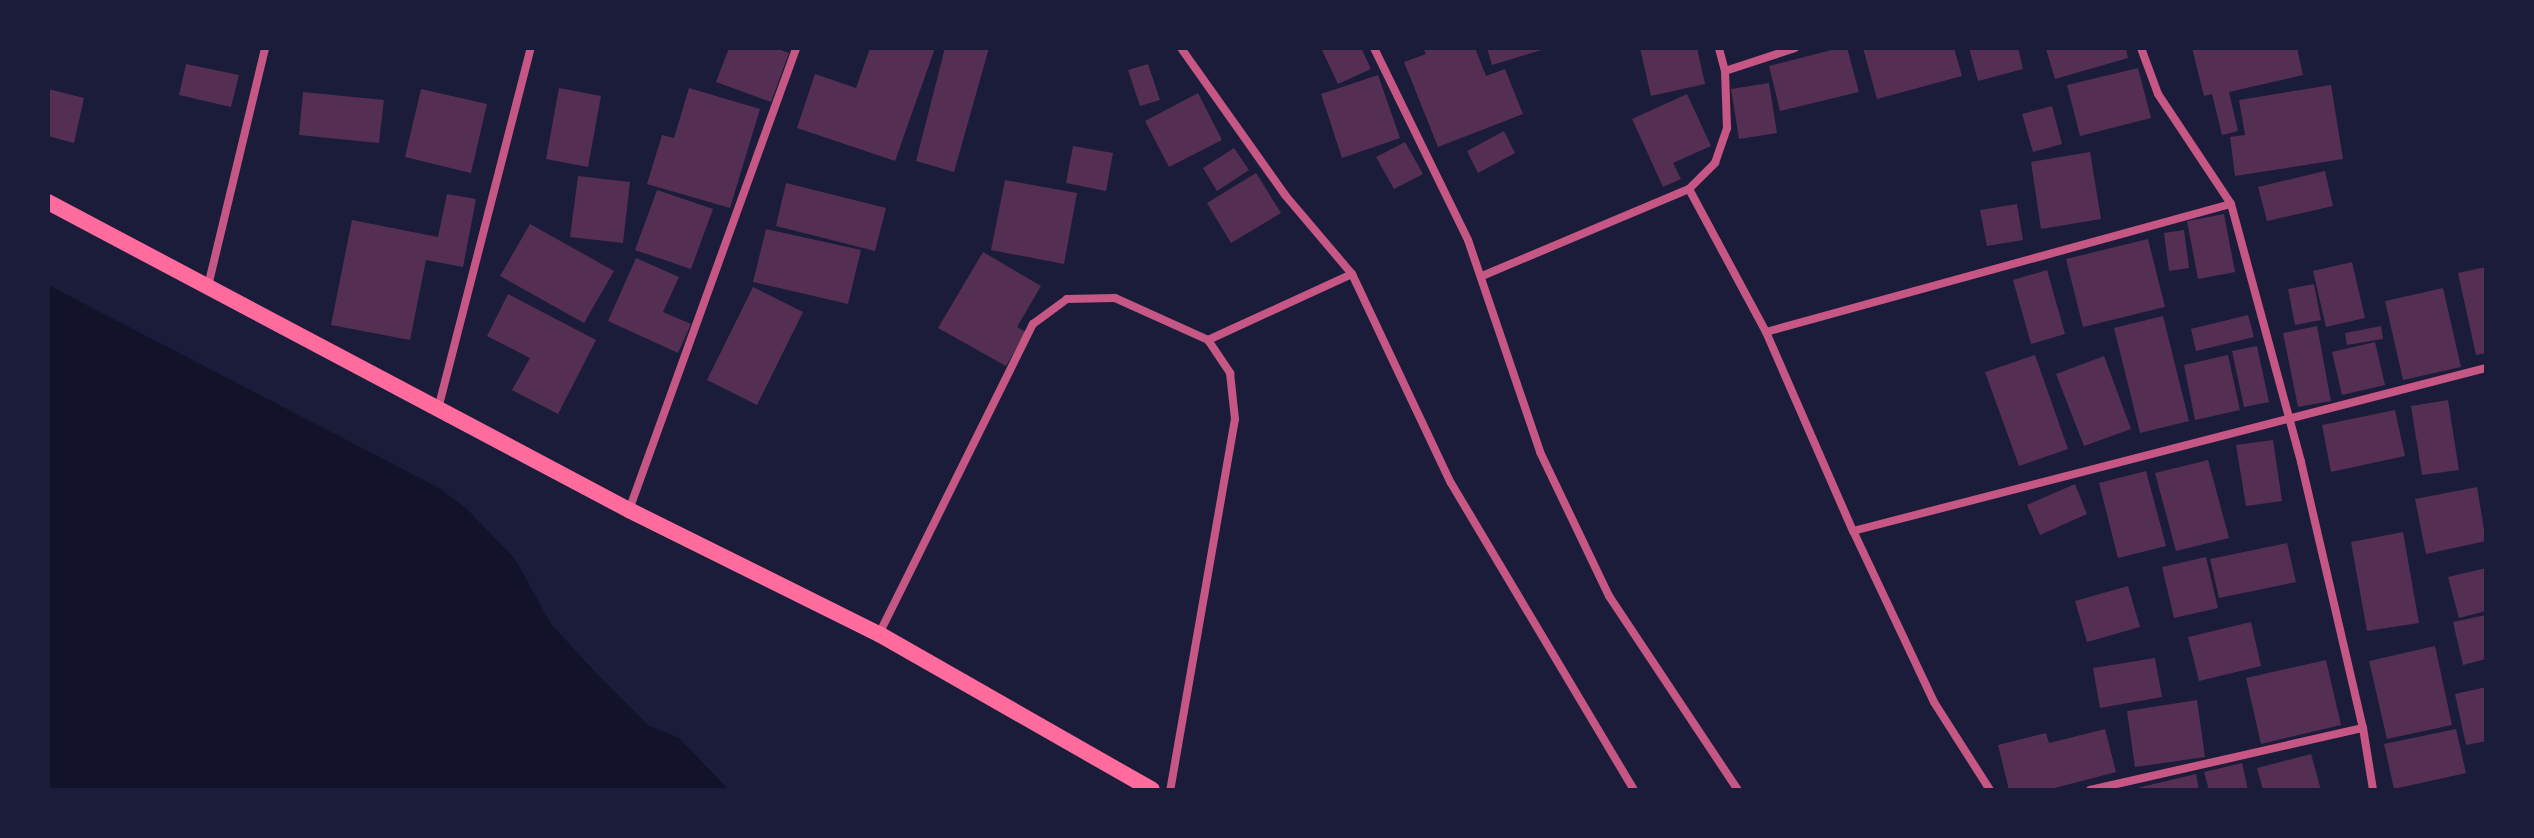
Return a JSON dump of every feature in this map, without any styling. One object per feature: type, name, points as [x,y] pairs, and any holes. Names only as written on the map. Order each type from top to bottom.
[{"type":"main road","points":[[48,202],[629,510],[879,634],[1152,790]]},
{"type":"street","points":[[208,287],[265,48]]},
{"type":"street","points":[[438,409],[531,48]]},
{"type":"street","points":[[629,510],[796,48]]},
{"type":"street","points":[[1181,48],[1285,195],[1352,274],[1451,483],[1634,790]]},
{"type":"street","points":[[1374,48],[1468,240],[1540,452],[1609,596],[1738,790]]},
{"type":"street","points":[[1482,276],[1689,189],[1715,163],[1727,128],[1725,71],[1719,48]]},
{"type":"street","points":[[1725,71],[1795,48]]},
{"type":"street","points":[[2141,48],[2158,94],[2231,204],[2288,419],[2363,728],[2373,790]]},
{"type":"street","points":[[1689,189],[1766,332],[1853,531],[1934,702],[1990,790]]},
{"type":"street","points":[[1766,332],[2231,204]]},
{"type":"street","points":[[1208,340],[1352,274]]},
{"type":"street","points":[[879,634],[1033,324],[1067,299],[1115,298],[1208,340],[1230,373],[1235,419],[1170,790]]},
{"type":"street","points":[[1853,531],[2486,368]]},
{"type":"street","points":[[2090,790],[2363,728]]},
{"type":"shaded area","points":[[48,285],[439,488],[466,508],[515,559],[551,624],[597,674],[648,725],[679,738],[729,790],[48,790]]},
{"type":"building","points":[[729,48],[775,48],[789,53],[771,102],[716,82]]},
{"type":"building","points":[[870,48],[935,48],[895,161],[797,128],[815,74],[856,88]]},
{"type":"building","points":[[945,48],[989,48],[954,172],[916,161]]},
{"type":"building","points":[[1321,48],[1361,48],[1371,69],[1338,84]]},
{"type":"building","points":[[1423,48],[1475,48],[1486,76],[1505,69],[1523,114],[1438,147],[1404,62],[1426,54]]},
{"type":"building","points":[[1487,48],[1545,48],[1545,49],[1492,65]]},
{"type":"building","points":[[1640,48],[1697,48],[1705,84],[1651,96]]},
{"type":"building","points":[[1847,48],[1859,92],[1780,111],[1769,66]]},
{"type":"building","points":[[1863,48],[1954,48],[1962,76],[1877,99]]},
{"type":"building","points":[[1969,48],[2018,48],[2023,69],[1978,81]]},
{"type":"building","points":[[2126,48],[2128,58],[2055,79],[2046,49]]},
{"type":"building","points":[[2192,48],[2297,48],[2303,75],[2229,92],[2238,131],[2222,135],[2212,94],[2204,96]]},
{"type":"building","points":[[186,64],[239,75],[231,107],[179,95]]},
{"type":"building","points":[[1148,64],[1160,100],[1140,106],[1128,70]]},
{"type":"building","points":[[2138,68],[2151,118],[2080,136],[2067,85]]},
{"type":"building","points":[[1378,75],[1400,138],[1342,158],[1321,94]]},
{"type":"building","points":[[1769,83],[1777,133],[1739,139],[1731,89]]},
{"type":"building","points":[[2331,85],[2343,159],[2235,176],[2230,137],[2245,135],[2239,100]]},
{"type":"building","points":[[559,88],[601,96],[588,167],[546,159]]},
{"type":"building","points":[[689,88],[760,109],[730,208],[647,184],[662,135],[674,138]]},
{"type":"building","points":[[48,89],[84,98],[74,143],[48,136]]},
{"type":"building","points":[[421,89],[487,104],[471,173],[405,157]]},
{"type":"building","points":[[303,92],[384,100],[379,143],[299,135]]},
{"type":"building","points":[[1198,93],[1222,140],[1169,167],[1145,121]]},
{"type":"building","points":[[1687,94],[1711,146],[1673,163],[1681,179],[1663,187],[1632,119]]},
{"type":"building","points":[[2052,106],[2062,144],[2033,152],[2022,114]]},
{"type":"building","points":[[1504,131],[1515,153],[1478,173],[1467,151]]},
{"type":"building","points":[[1405,142],[1423,174],[1394,189],[1376,157]]},
{"type":"building","points":[[1073,146],[1113,153],[1106,191],[1066,183]]},
{"type":"building","points":[[1234,148],[1249,170],[1217,191],[1203,168]]},
{"type":"building","points":[[2090,152],[2101,219],[2041,229],[2031,162]]},
{"type":"building","points":[[2325,171],[2333,206],[2267,221],[2258,187]]},
{"type":"building","points":[[1256,173],[1281,213],[1231,243],[1207,203]]},
{"type":"building","points":[[578,176],[630,182],[623,243],[570,237]]},
{"type":"building","points":[[1005,180],[1077,193],[1064,264],[991,250]]},
{"type":"building","points":[[786,183],[886,208],[875,251],[776,226]]},
{"type":"building","points":[[657,190],[713,209],[691,269],[635,250]]},
{"type":"building","points":[[447,194],[476,199],[463,267],[426,260],[410,340],[331,325],[352,220],[438,237]]},
{"type":"building","points":[[2017,204],[2023,240],[1987,246],[1980,210]]},
{"type":"building","points":[[2224,214],[2235,272],[2198,279],[2187,221]]},
{"type":"building","points":[[530,224],[614,271],[584,323],[500,276]]},
{"type":"building","points":[[766,229],[861,250],[848,304],[753,282]]},
{"type":"building","points":[[2184,230],[2189,268],[2169,271],[2164,233]]},
{"type":"building","points":[[2148,239],[2165,307],[2083,327],[2066,259]]},
{"type":"building","points":[[983,252],[1041,286],[1017,327],[1026,332],[1006,366],[938,328]]},
{"type":"building","points":[[636,258],[679,277],[663,312],[691,324],[678,353],[608,321]]},
{"type":"building","points":[[2352,262],[2365,318],[2326,327],[2313,271]]},
{"type":"building","points":[[2486,267],[2486,353],[2476,355],[2458,273]]},
{"type":"building","points":[[2047,270],[2065,334],[2031,344],[2013,280]]},
{"type":"building","points":[[2314,284],[2321,320],[2295,325],[2288,289]]},
{"type":"building","points":[[753,287],[803,312],[757,405],[707,380]]},
{"type":"building","points":[[2443,288],[2461,367],[2403,380],[2385,301]]},
{"type":"building","points":[[508,294],[596,340],[558,414],[512,390],[530,358],[487,336]]},
{"type":"building","points":[[2248,315],[2254,337],[2196,351],[2191,329]]},
{"type":"building","points":[[2163,316],[2189,421],[2140,433],[2114,328]]},
{"type":"building","points":[[2317,326],[2331,401],[2298,407],[2283,333]]},
{"type":"building","points":[[2381,326],[2383,339],[2347,345],[2345,333]]},
{"type":"building","points":[[2375,342],[2385,385],[2342,395],[2332,352]]},
{"type":"building","points":[[2257,346],[2269,402],[2244,407],[2232,351]]},
{"type":"building","points":[[2035,355],[2068,449],[2019,466],[1985,372]]},
{"type":"building","points":[[2228,355],[2240,410],[2195,420],[2184,365]]},
{"type":"building","points":[[2104,356],[2131,429],[2084,446],[2056,374]]},
{"type":"building","points":[[2448,400],[2459,470],[2422,475],[2411,406]]},
{"type":"building","points":[[2395,410],[2405,456],[2331,472],[2322,425]]},
{"type":"building","points":[[2273,440],[2282,501],[2246,506],[2236,445]]},
{"type":"building","points":[[2208,460],[2229,538],[2176,551],[2155,473]]},
{"type":"building","points":[[2146,471],[2166,546],[2118,558],[2099,483]]},
{"type":"building","points":[[2075,484],[2087,514],[2040,535],[2027,505]]},
{"type":"building","points":[[2477,487],[2486,541],[2426,554],[2415,499]]},
{"type":"building","points":[[2403,532],[2419,623],[2367,631],[2351,542]]},
{"type":"building","points":[[2287,543],[2296,582],[2219,598],[2210,559]]},
{"type":"building","points":[[2206,557],[2218,608],[2174,618],[2162,567]]},
{"type":"building","points":[[2486,568],[2486,611],[2459,618],[2448,577]]},
{"type":"building","points":[[2128,586],[2140,627],[2087,642],[2075,601]]},
{"type":"building","points":[[2486,615],[2486,659],[2463,665],[2453,622]]},
{"type":"building","points":[[2251,622],[2261,666],[2199,681],[2188,637]]},
{"type":"building","points":[[2435,646],[2452,725],[2387,739],[2369,661]]},
{"type":"building","points":[[2155,658],[2162,697],[2100,708],[2093,668]]},
{"type":"building","points":[[2326,660],[2341,725],[2261,744],[2246,678]]},
{"type":"building","points":[[2486,687],[2486,741],[2466,745],[2455,694]]},
{"type":"building","points":[[2197,700],[2205,757],[2135,767],[2127,711]]},
{"type":"building","points":[[2105,729],[2116,772],[2047,790],[2009,790],[1998,745],[2046,733],[2049,743]]},
{"type":"building","points":[[2456,729],[2466,773],[2394,789],[2384,744]]},
{"type":"building","points":[[2311,754],[2321,790],[2263,790],[2257,768]]},
{"type":"building","points":[[2242,763],[2248,790],[2209,790],[2204,772]]},
{"type":"building","points":[[2196,774],[2199,790],[2133,790],[2133,789]]}]
